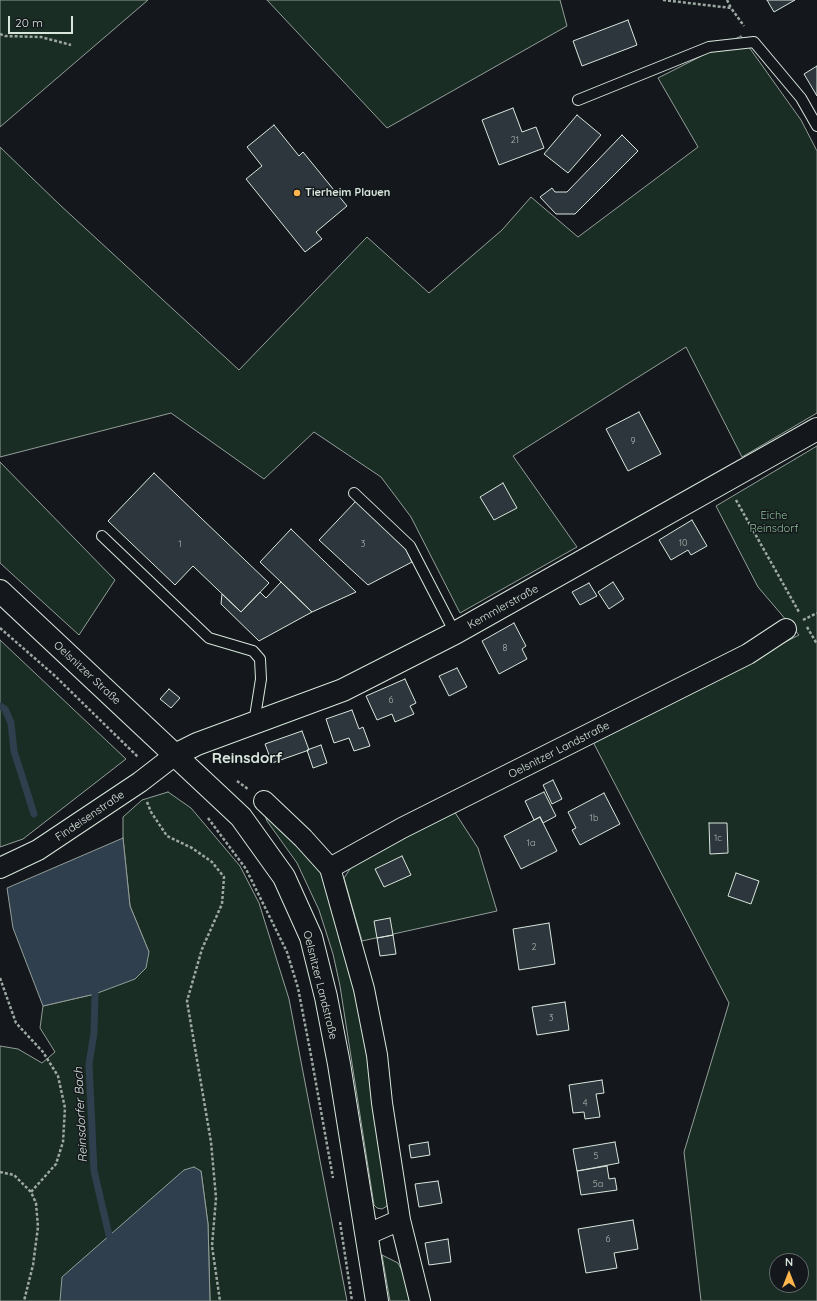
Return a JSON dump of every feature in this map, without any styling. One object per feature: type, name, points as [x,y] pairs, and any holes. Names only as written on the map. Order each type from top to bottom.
[{"type":"main road","name":"Kemmlerstraße","points":[[175,755],[197,744],[342,690],[455,633],[726,482],[817,429]]},
{"type":"main road","name":"Oelsnitzer Straße","points":[[0,591],[175,755]]},
{"type":"main road","name":"Oelsnitzer Landstraße","points":[[175,755],[241,817],[284,877],[311,936],[326,997],[339,1064],[377,1301]]},
{"type":"street","name":"Oelsnitzer Landstraße","points":[[330,868],[402,828],[509,776],[748,654],[795,625]]},
{"type":"street","name":"Findeisenstraße","points":[[0,868],[38,850],[147,777],[175,755]]},
{"type":"street","points":[[264,801],[303,838],[330,868],[365,996],[377,1054],[382,1103],[400,1220],[420,1301]]},
{"type":"street","points":[[366,1235],[400,1220]]},
{"type":"lane","points":[[578,100],[709,47],[754,42],[800,98],[817,126]]},
{"type":"lane","points":[[354,493],[410,546],[455,633]]},
{"type":"lane","points":[[102,536],[209,638],[253,651],[260,659],[261,680],[254,724]]},
{"type":"path","points":[[663,0],[731,8]]},
{"type":"path","points":[[727,0],[754,42]]},
{"type":"path","points":[[0,34],[4,36],[41,37],[72,45]]},
{"type":"path","points":[[726,482],[795,625],[817,644]]},
{"type":"path","points":[[795,625],[817,613]]},
{"type":"path","points":[[0,628],[54,675],[147,777],[151,812],[167,836],[192,848],[212,862],[224,877],[222,904],[202,949],[187,1001],[211,1142],[216,1198],[212,1246],[220,1301]]},
{"type":"path","points":[[206,817],[246,869],[287,952],[298,988],[309,1042],[334,1184]]},
{"type":"path","points":[[0,978],[16,1023],[43,1052],[58,1076],[65,1108],[63,1142],[56,1164],[31,1192]]},
{"type":"path","points":[[0,1172],[14,1175],[31,1192],[36,1203],[38,1227],[33,1265],[24,1301]]},
{"type":"path","points":[[340,1221],[352,1301]]},
{"type":"green space","points":[[0,0],[148,0],[0,127]]},
{"type":"green space","points":[[267,0],[560,0],[567,26],[387,128]]},
{"type":"green space","points":[[741,36],[801,120],[817,151],[817,413],[742,457],[686,347],[513,456],[577,547],[460,613],[411,517],[381,477],[314,432],[264,479],[171,413],[0,457],[0,147],[60,205],[239,370],[367,237],[429,293],[502,230],[531,197],[578,237],[698,147],[658,78]]},
{"type":"green space","name":"Eiche Reinsdorf","points":[[817,446],[817,1301],[701,1301],[684,1152],[729,1003],[592,740],[799,635],[758,587],[716,506]]},
{"type":"green space","points":[[0,462],[115,580],[79,635],[0,563]]},
{"type":"green space","points":[[0,640],[126,759],[23,839],[0,847]]},
{"type":"green space","points":[[168,792],[191,808],[240,866],[259,903],[289,999],[347,1301],[210,1301],[208,1224],[201,1171],[60,1301],[0,1301],[0,1046],[18,1049],[42,1063],[55,1052],[40,1028],[43,1006],[95,994],[149,952],[130,906],[123,838],[123,817],[142,800]]},
{"type":"green space","points":[[454,811],[478,848],[497,911],[362,941],[344,878],[354,863]]},
{"type":"green space","points":[[264,813],[272,815],[326,877],[357,976],[388,1198],[387,1206],[382,1209],[377,1208],[374,1205],[340,986],[333,954],[319,910],[297,863],[267,821]]},
{"type":"green space","points":[[382,1255],[398,1263],[411,1288],[413,1301],[390,1301]]},
{"type":"water","points":[[123,838],[130,906],[149,952],[146,968],[135,979],[95,994],[43,1006],[13,928],[7,888]]},
{"type":"water","points":[[194,1167],[201,1171],[208,1224],[210,1301],[60,1301],[62,1277],[184,1170]]},
{"type":"building","points":[[767,0],[795,0],[774,12]]},
{"type":"building","points":[[628,20],[637,45],[582,66],[573,41]]},
{"type":"building","points":[[817,66],[817,96],[804,74]]},
{"type":"building","points":[[513,108],[522,132],[536,127],[544,148],[499,165],[482,120]]},
{"type":"building","points":[[577,115],[601,135],[568,173],[544,154]]},
{"type":"building","name":"Tierheim Plauen","points":[[274,125],[299,156],[303,152],[347,206],[316,232],[322,239],[305,252],[246,179],[262,166],[247,147]]},
{"type":"building","points":[[622,135],[638,151],[575,214],[556,214],[540,197],[552,188],[555,192],[567,192]]},
{"type":"building","points":[[639,412],[661,454],[628,471],[606,429]]},
{"type":"building","points":[[154,473],[269,583],[241,612],[193,566],[175,585],[108,521]]},
{"type":"building","points":[[503,483],[517,508],[494,520],[480,497]]},
{"type":"building","points":[[356,501],[406,549],[412,562],[368,585],[319,540]]},
{"type":"building","points":[[692,520],[707,546],[691,555],[688,550],[671,560],[659,540]]},
{"type":"building","points":[[291,529],[356,592],[312,612],[260,562]]},
{"type":"building","points":[[281,582],[312,612],[259,641],[221,604],[222,594],[241,612],[260,592],[266,598]]},
{"type":"building","points":[[613,582],[624,599],[609,609],[598,592]]},
{"type":"building","points":[[589,583],[597,596],[580,605],[572,592]]},
{"type":"building","points":[[514,623],[526,646],[522,649],[527,659],[499,674],[482,641]]},
{"type":"building","points":[[457,668],[467,687],[449,696],[439,676]]},
{"type":"building","points":[[405,679],[416,703],[410,706],[414,714],[395,722],[392,714],[377,720],[366,696]]},
{"type":"building","points":[[169,689],[180,698],[171,708],[160,699]]},
{"type":"building","points":[[352,710],[359,729],[363,727],[370,746],[354,751],[349,738],[334,743],[326,719]]},
{"type":"building","points":[[302,731],[309,750],[272,763],[265,744]]},
{"type":"building","points":[[321,745],[327,763],[313,768],[307,750]]},
{"type":"building","points":[[553,780],[562,799],[552,804],[543,785]]},
{"type":"building","points":[[544,792],[556,816],[543,823],[540,817],[534,820],[525,801]]},
{"type":"building","points":[[604,793],[620,824],[580,845],[572,830],[576,828],[568,812]]},
{"type":"building","points":[[540,817],[557,851],[521,869],[504,836]]},
{"type":"building","points":[[709,823],[727,823],[728,853],[710,854]]},
{"type":"building","points":[[402,856],[411,875],[384,887],[375,869]]},
{"type":"building","points":[[736,873],[759,881],[751,904],[728,896]]},
{"type":"building","points":[[390,918],[393,935],[377,938],[374,921]]},
{"type":"building","points":[[549,923],[555,964],[519,970],[513,929]]},
{"type":"building","points":[[393,935],[396,954],[380,956],[377,938]]},
{"type":"building","points":[[565,1002],[569,1030],[537,1035],[532,1007]]},
{"type":"building","points":[[602,1080],[604,1093],[596,1094],[600,1117],[585,1119],[584,1112],[573,1113],[569,1085]]},
{"type":"building","points":[[428,1142],[430,1155],[411,1158],[409,1145]]},
{"type":"building","points":[[615,1142],[619,1163],[577,1171],[573,1149]]},
{"type":"building","points":[[607,1166],[609,1179],[615,1178],[617,1190],[581,1195],[577,1171]]},
{"type":"building","points":[[438,1181],[442,1203],[419,1207],[415,1184]]},
{"type":"building","points":[[633,1220],[638,1249],[614,1253],[617,1268],[586,1273],[578,1229]]},
{"type":"building","points":[[448,1239],[451,1262],[429,1265],[425,1243]]},
{"type":"waterway","name":"Reinsdorfer Bach","points":[[0,706],[5,709],[11,723],[14,751],[34,814]]},
{"type":"waterway","name":"Reinsdorfer Bach","points":[[95,994],[94,1033],[89,1064],[94,1171],[109,1235]]},
{"type":"place","name":"Tierheim Plauen","points":[[297,193]]},
{"type":"district","name":"Reinsdorf","points":[[247,758]]}]
